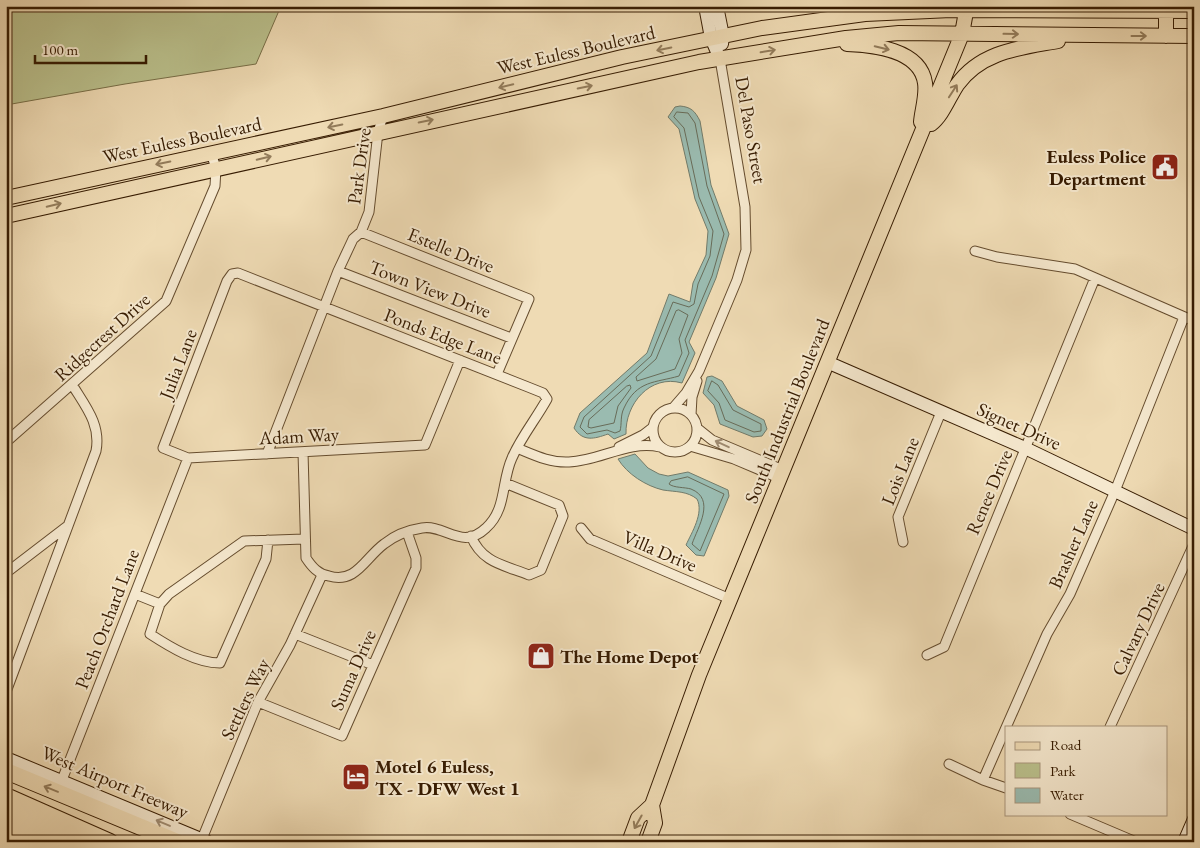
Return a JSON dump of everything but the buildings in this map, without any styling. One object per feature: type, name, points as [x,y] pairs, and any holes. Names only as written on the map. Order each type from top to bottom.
[{"type":"highway","points":[[6,771],[177,842]]},
{"type":"highway","points":[[6,796],[110,842]]},
{"type":"highway","points":[[6,812],[76,842]]},
{"type":"highway","points":[[6,824],[48,842]]},
{"type":"highway","points":[[6,838],[16,842]]},
{"type":"main road","points":[[865,14],[906,6]]},
{"type":"main road","name":"West Euless Boulevard","points":[[6,198],[383,116],[622,58],[762,28],[865,14],[974,8],[1194,11]]},
{"type":"main road","name":"South Industrial Boulevard","points":[[629,842],[638,818],[652,805],[699,675],[974,8]]},
{"type":"main road","points":[[1166,10],[1166,36]]},
{"type":"main road","name":"West Euless Boulevard","points":[[6,216],[378,132],[720,59],[816,43],[899,33],[1194,36]]},
{"type":"main road","points":[[924,128],[934,122],[965,76],[990,57],[1002,52],[1087,36]]},
{"type":"main road","points":[[816,43],[881,47],[908,57],[918,67],[925,83],[918,143]]},
{"type":"main road","name":"South Industrial Boulevard","points":[[648,842],[655,823],[652,805]]},
{"type":"street","name":"Del Paso Street","points":[[705,6],[717,37]]},
{"type":"street","name":"Del Paso Street","points":[[699,371],[742,266],[746,250],[745,207],[720,59],[717,37],[717,6]]},
{"type":"street","name":"Park Drive","points":[[267,454],[338,271],[353,239],[361,232],[371,202],[378,132],[383,116]]},
{"type":"street","name":"Ridgecrest Drive","points":[[6,442],[73,386],[166,301],[215,186],[216,168],[211,152]]},
{"type":"street","name":"Estelle Drive","points":[[361,232],[529,299],[511,338]]},
{"type":"street","points":[[975,251],[997,257],[1075,269],[1194,321]]},
{"type":"street","name":"Town View Drive","points":[[338,271],[511,338]]},
{"type":"street","name":"Ponds Edge Lane","points":[[238,273],[543,393],[547,399],[517,448]]},
{"type":"street","name":"Julia Lane","points":[[188,458],[164,448],[227,281],[232,274],[238,273]]},
{"type":"street","name":"Renee Drive","points":[[927,655],[944,646],[1095,278]]},
{"type":"street","name":"Brasher Lane","points":[[1007,726],[1047,634],[1070,594],[1115,491],[1184,317]]},
{"type":"street","points":[[497,374],[511,338]]},
{"type":"street","name":"Adam Way","points":[[188,458],[425,445],[460,360]]},
{"type":"street","name":"Signet Drive","points":[[827,362],[1025,448],[1194,529]]},
{"type":"street","points":[[613,450],[652,428],[657,416],[673,408],[686,393],[699,371]]},
{"type":"street","points":[[699,371],[692,397],[691,415],[697,428],[712,440],[781,474]]},
{"type":"street","points":[[6,692],[67,527],[89,474],[98,441],[96,426],[73,386]]},
{"type":"street","points":[[673,408],[680,408],[691,415]]},
{"type":"street","name":"Lois Lane","points":[[903,542],[898,517],[941,412]]},
{"type":"street","points":[[652,428],[656,442],[660,447]]},
{"type":"street","points":[[303,452],[306,558],[312,567],[322,575],[339,579],[349,577],[365,564],[384,544],[407,532],[425,527],[456,538],[471,536],[484,530],[496,517],[509,465],[517,448],[552,462],[571,462],[613,450],[641,445],[660,447],[678,452],[690,446],[694,441],[697,428]]},
{"type":"street","points":[[690,446],[781,474]]},
{"type":"street","name":"Peach Orchard Lane","points":[[62,780],[188,458]]},
{"type":"street","points":[[471,536],[476,547],[488,559],[530,575],[541,570],[563,516],[562,510],[559,505],[505,483]]},
{"type":"street","points":[[6,573],[67,527]]},
{"type":"street","name":"Villa Drive","points":[[581,528],[590,539],[730,599]]},
{"type":"street","name":"Suma Drive","points":[[258,702],[342,736],[416,568],[416,558],[407,532]]},
{"type":"street","points":[[268,540],[266,559],[220,663],[208,663],[166,645],[150,634],[160,604],[169,594],[244,541],[268,540],[304,539]]},
{"type":"street","name":"Calvary Drive","points":[[1110,726],[1194,544]]},
{"type":"street","name":"Settlers Way","points":[[205,840],[258,702],[295,634],[322,575]]},
{"type":"street","points":[[134,594],[160,604]]},
{"type":"street","points":[[295,634],[373,666]]},
{"type":"street","name":"Brasher Lane","points":[[983,780],[1005,730]]},
{"type":"street","name":"West Airport Freeway","points":[[6,758],[205,840]]},
{"type":"street","points":[[949,764],[983,780],[1005,788]]},
{"type":"street","points":[[1075,816],[1136,842]]},
{"type":"street","points":[[1184,842],[1194,819]]},
{"type":"green space","points":[[12,6],[281,6],[256,64],[6,105],[6,22]]},
{"type":"water","points":[[680,106],[692,110],[700,121],[711,185],[729,234],[716,278],[689,342],[695,353],[682,383],[670,381],[650,387],[635,402],[630,412],[626,434],[614,439],[608,434],[593,438],[581,436],[574,428],[580,413],[647,353],[669,294],[690,302],[693,283],[706,255],[708,231],[695,199],[679,129],[668,117],[675,107]]},
{"type":"water","points":[[712,376],[722,381],[737,406],[764,420],[767,429],[762,436],[753,437],[720,424],[714,405],[703,393],[707,377]]},
{"type":"water","points":[[635,454],[648,468],[659,474],[668,476],[688,472],[728,490],[729,496],[704,556],[696,555],[686,545],[698,516],[699,504],[697,499],[685,493],[657,488],[638,479],[626,470],[618,459]]},
{"type":"place","name":"Euless Police Department","points":[[1165,167]]},
{"type":"place","name":"The Home Depot","points":[[541,656]]},
{"type":"place","name":"Motel 6 Euless, TX - DFW West 1","points":[[356,777]]}]
